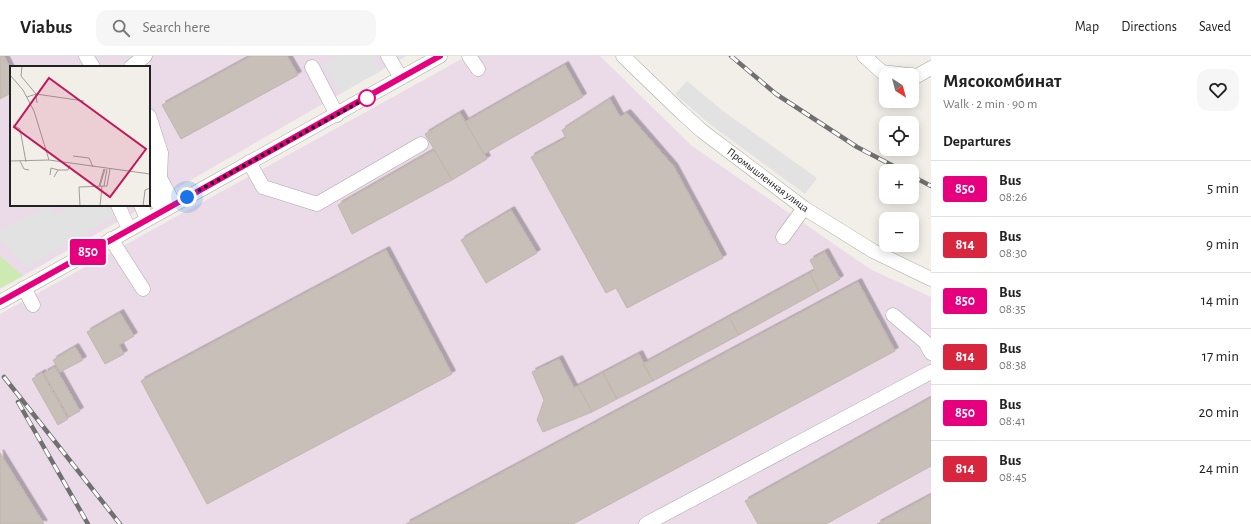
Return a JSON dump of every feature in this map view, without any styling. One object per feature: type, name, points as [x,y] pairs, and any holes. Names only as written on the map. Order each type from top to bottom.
[{"type":"street","points":[[86,56],[92,66]]},
{"type":"street","points":[[132,66],[145,56]]},
{"type":"street","points":[[388,56],[401,78]]},
{"type":"street","points":[[0,302],[440,56]]},
{"type":"street","points":[[469,56],[478,70]]},
{"type":"street","name":"Промышленная улица","points":[[623,56],[702,131],[804,208],[873,251],[931,279]]},
{"type":"street","points":[[864,56],[879,69]]},
{"type":"street","points":[[312,67],[337,114]]},
{"type":"street","points":[[919,75],[931,68]]},
{"type":"street","points":[[150,119],[161,153],[160,178],[168,207]]},
{"type":"street","points":[[249,162],[263,187],[317,204],[421,144]]},
{"type":"street","points":[[150,186],[168,207]]},
{"type":"street","points":[[119,206],[138,224]]},
{"type":"street","points":[[129,206],[138,224]]},
{"type":"street","points":[[138,224],[141,206]]},
{"type":"street","points":[[783,238],[804,208]]},
{"type":"street","points":[[112,239],[142,289]]},
{"type":"street","points":[[24,288],[32,305]]},
{"type":"street","points":[[893,316],[925,342],[931,353]]},
{"type":"street","points":[[646,524],[931,372]]},
{"type":"shaded area","points":[[0,56],[406,56],[150,203],[150,66],[10,66],[10,206],[145,206],[0,289]]},
{"type":"shaded area","points":[[339,56],[372,56],[381,71],[340,93],[324,65]]},
{"type":"shaded area","points":[[467,56],[600,56],[692,146],[870,269],[931,297],[931,524],[0,524],[0,314]]},
{"type":"shaded area","points":[[687,81],[723,111],[817,178],[805,194],[711,125],[675,94]]},
{"type":"shaded area","points":[[47,206],[50,206],[55,215],[73,206],[112,206],[117,215],[27,267],[0,240],[0,231]]},
{"type":"green space","points":[[0,256],[23,276],[0,288]]},
{"type":"building","points":[[0,56],[4,56],[10,68],[10,94],[0,99]]},
{"type":"building","points":[[251,56],[287,56],[298,75],[181,139],[162,105]]},
{"type":"building","points":[[565,65],[583,97],[484,154],[465,122]]},
{"type":"building","points":[[610,99],[620,117],[627,113],[674,167],[723,258],[627,308],[616,288],[606,293],[531,157],[566,138],[562,130]]},
{"type":"building","points":[[460,113],[487,159],[452,180],[425,134]]},
{"type":"building","points":[[434,150],[452,180],[352,234],[338,205]]},
{"type":"building","points":[[511,210],[537,253],[486,283],[461,240]]},
{"type":"building","points":[[386,250],[452,374],[207,504],[141,381]]},
{"type":"building","points":[[825,252],[840,279],[819,291],[810,273],[815,270],[810,260]]},
{"type":"building","points":[[810,273],[819,291],[739,335],[729,317]]},
{"type":"building","points":[[858,282],[895,351],[573,524],[406,524]]},
{"type":"building","points":[[120,313],[134,336],[119,345],[124,354],[105,364],[87,332]]},
{"type":"building","points":[[729,317],[739,335],[653,381],[643,364]]},
{"type":"building","points":[[75,347],[83,360],[60,372],[53,360]]},
{"type":"building","points":[[639,354],[653,381],[617,399],[603,373]]},
{"type":"building","points":[[559,359],[574,388],[578,386],[592,412],[543,432],[537,420],[544,400],[532,372]]},
{"type":"building","points":[[55,367],[80,411],[69,417],[44,373]]},
{"type":"building","points":[[42,373],[68,419],[58,425],[32,379]]},
{"type":"building","points":[[603,373],[617,399],[592,412],[578,386]]},
{"type":"building","points":[[931,398],[931,466],[826,524],[758,524],[745,501]]},
{"type":"building","points":[[0,453],[44,524],[0,524]]},
{"type":"building","points":[[931,495],[931,524],[877,524]]},
{"type":"railway","points":[[731,56],[776,94],[857,147],[890,164]]},
{"type":"railway","points":[[919,180],[931,186]]},
{"type":"railway","points":[[4,377],[120,524]]},
{"type":"railway","points":[[18,402],[88,524]]},
{"type":"bus line","name":"850","points":[[0,302],[249,162],[366,99],[440,56]]},
{"type":"route","points":[[187,197],[367,98]]}]
